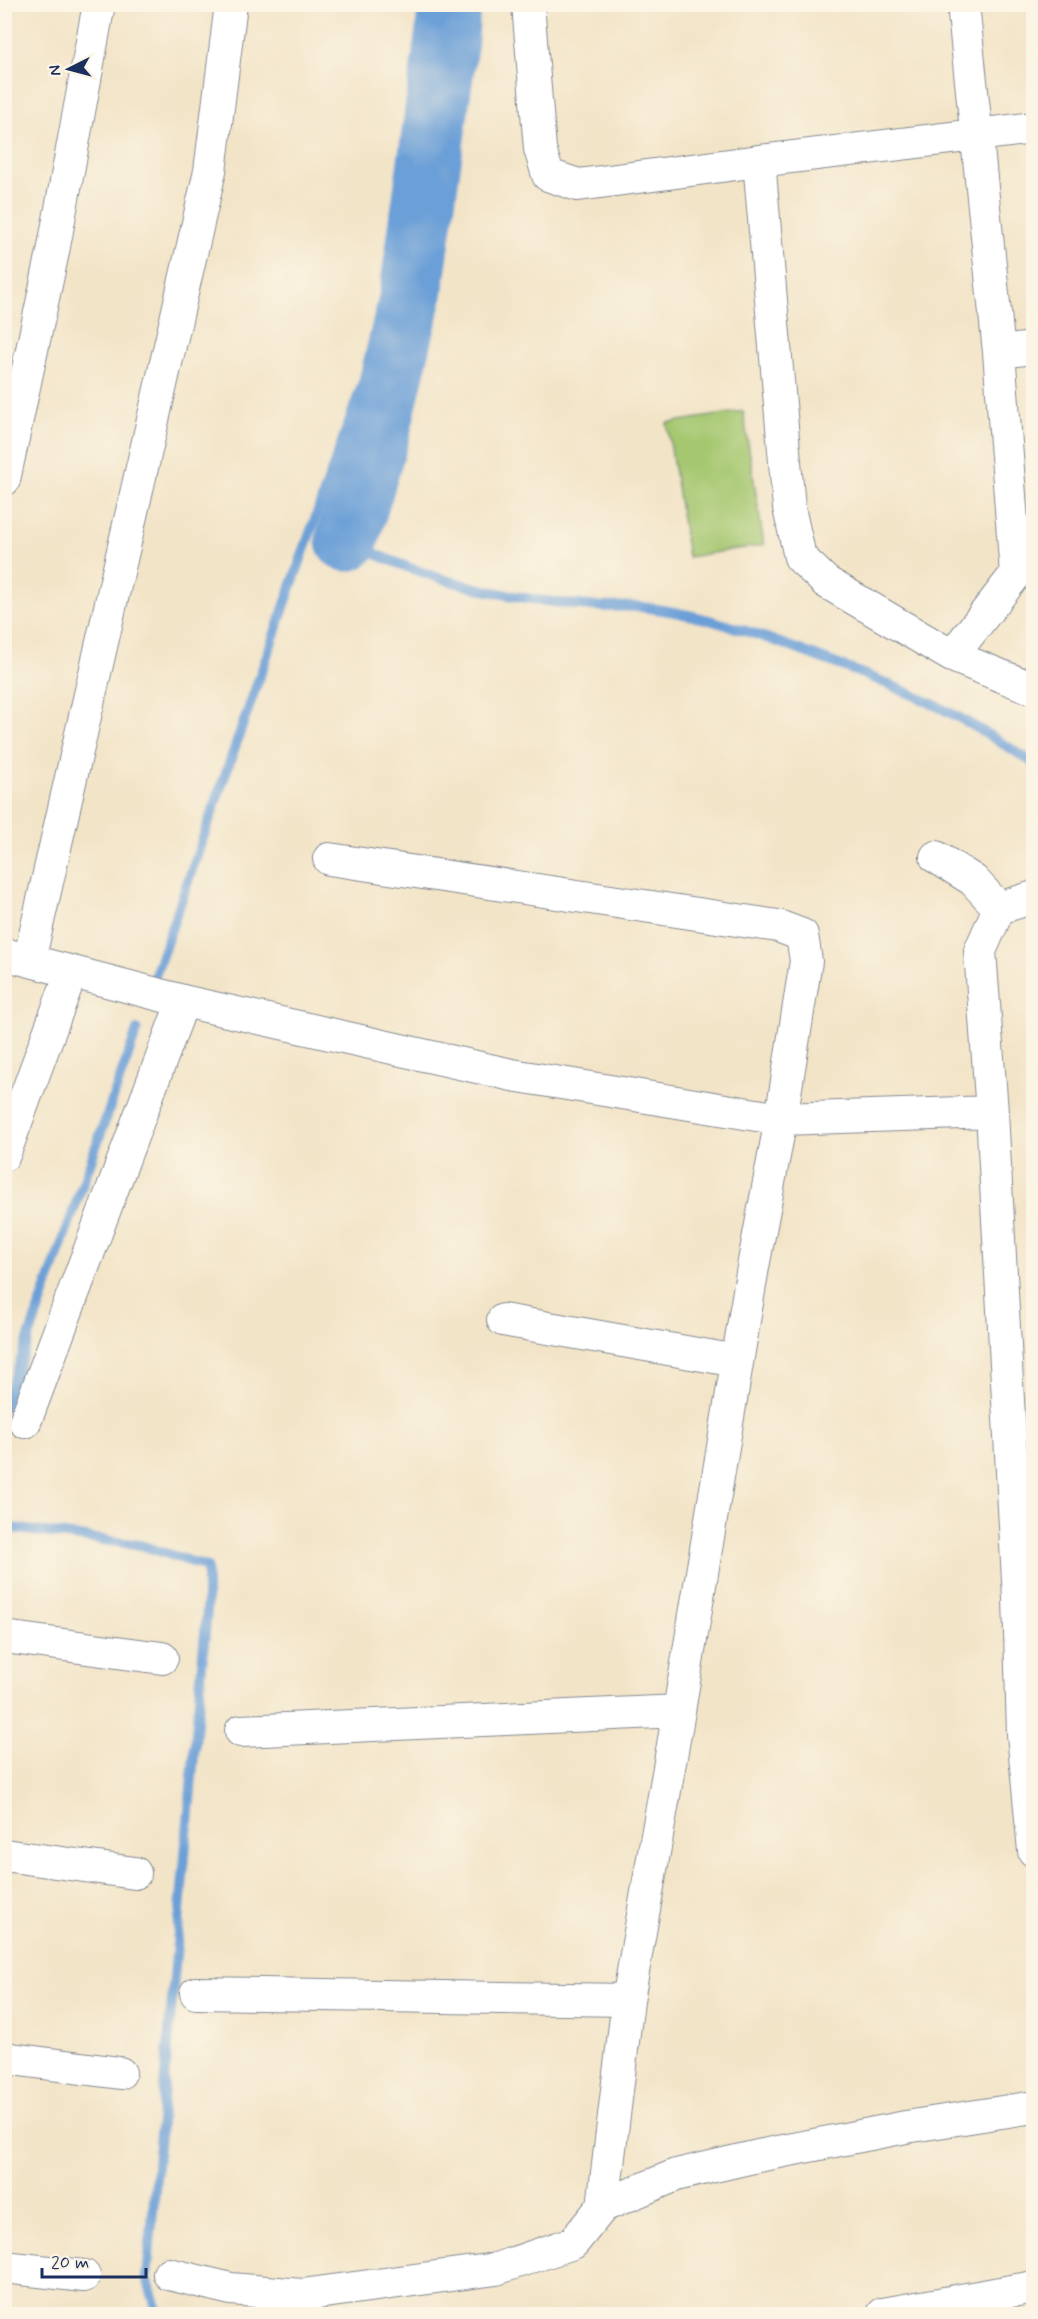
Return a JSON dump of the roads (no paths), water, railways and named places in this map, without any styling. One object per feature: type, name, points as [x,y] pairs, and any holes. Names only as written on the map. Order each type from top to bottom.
[{"type":"street","points":[[4,480],[15,374],[53,252],[99,4]]},
{"type":"street","points":[[231,4],[210,171],[17,958],[183,1001],[512,1075],[781,1119],[992,1112]]},
{"type":"street","points":[[528,4],[540,149],[548,175],[578,185],[1034,128]]},
{"type":"street","points":[[952,656],[1025,575],[963,4]]},
{"type":"street","points":[[759,161],[789,508],[800,557],[826,582],[952,656],[1029,679]]},
{"type":"street","points":[[999,352],[1034,348]]},
{"type":"street","points":[[936,856],[973,880],[999,908]]},
{"type":"street","points":[[329,859],[778,926],[802,934],[806,961],[680,1711],[628,2000],[603,2206]]},
{"type":"street","points":[[1034,897],[999,908],[980,951],[1026,1598],[1023,1734],[1034,1851]]},
{"type":"street","points":[[4,1155],[70,973]]},
{"type":"street","points":[[25,1422],[183,1001]]},
{"type":"street","points":[[503,1320],[737,1361]]},
{"type":"street","points":[[4,1637],[162,1658]]},
{"type":"street","points":[[241,1731],[680,1711]]},
{"type":"street","points":[[4,1855],[135,1873]]},
{"type":"street","points":[[196,1993],[628,2000]]},
{"type":"street","points":[[4,2058],[120,2073]]},
{"type":"street","points":[[169,2274],[231,2289],[302,2295],[495,2269],[573,2243],[603,2206],[676,2175],[758,2156],[906,2127],[1034,2107]]},
{"type":"street","points":[[4,2267],[84,2276]]},
{"type":"street","points":[[883,2314],[1034,2287]]},
{"type":"waterway","points":[[155,975],[378,339],[424,4]]},
{"type":"waterway","points":[[347,540],[378,435],[411,295],[447,39],[449,4]]},
{"type":"waterway","points":[[347,540],[435,577],[496,593],[558,603],[597,607],[642,607],[670,611],[751,633],[867,676],[923,700],[969,723],[1034,763]]},
{"type":"waterway","points":[[4,1408],[137,1030]]},
{"type":"waterway","points":[[4,1527],[140,1545],[207,1567],[207,1610],[147,2278],[158,2314]]}]
